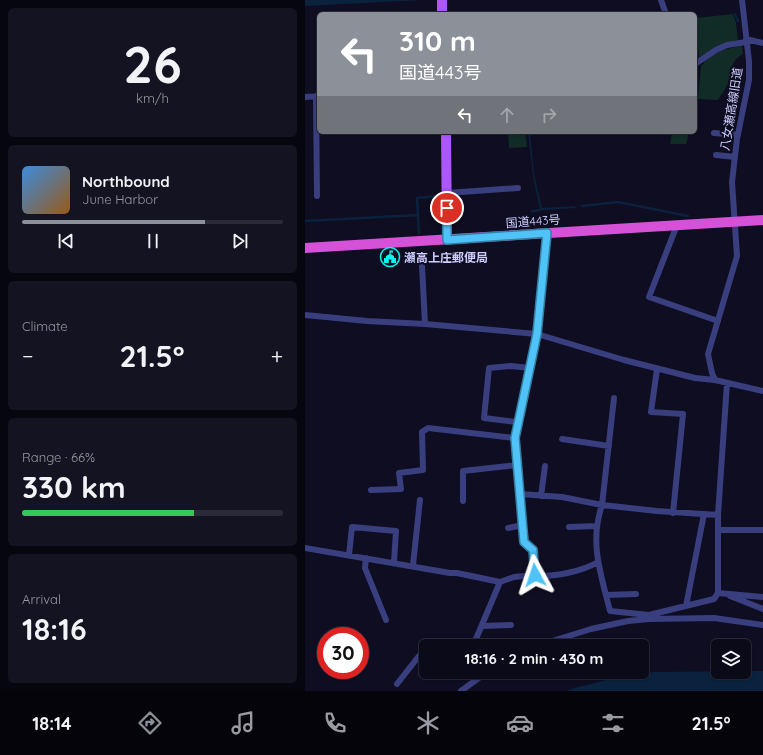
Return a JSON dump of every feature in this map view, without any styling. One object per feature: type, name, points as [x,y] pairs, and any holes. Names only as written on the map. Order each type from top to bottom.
[{"type":"highway","name":"国道443号","points":[[305,248],[763,220]]},
{"type":"main road","points":[[442,0],[442,12]]},
{"type":"main road","points":[[446,134],[447,240]]},
{"type":"street","points":[[661,0],[665,12]]},
{"type":"street","name":"八女瀬高線旧道","points":[[715,380],[708,354],[737,256],[732,182],[738,135],[749,80],[749,61],[742,0]]},
{"type":"street","points":[[697,63],[716,50],[727,45],[746,41],[763,43]]},
{"type":"street","points":[[305,97],[317,96],[317,196]]},
{"type":"street","points":[[714,133],[738,135]]},
{"type":"street","points":[[716,155],[735,157]]},
{"type":"street","points":[[447,193],[517,188]]},
{"type":"street","points":[[677,225],[649,297],[718,321]]},
{"type":"street","points":[[535,575],[533,550],[524,542],[515,438],[517,422],[537,334],[547,233]]},
{"type":"street","points":[[422,266],[425,324]]},
{"type":"street","points":[[305,315],[537,334],[657,369],[763,391]]},
{"type":"street","points":[[517,422],[484,418],[489,368],[511,366],[530,368]]},
{"type":"street","points":[[657,369],[651,412],[683,414],[673,513]]},
{"type":"street","points":[[721,594],[718,515],[727,383]]},
{"type":"street","points":[[614,398],[602,505],[597,526],[596,553],[611,610],[649,617],[714,618],[763,625]]},
{"type":"street","points":[[371,490],[401,489],[399,473],[423,470],[422,432],[428,428],[515,438]]},
{"type":"street","points":[[562,439],[609,446]]},
{"type":"street","points":[[463,501],[463,471],[517,465]]},
{"type":"street","points":[[541,496],[545,466]]},
{"type":"street","points":[[520,494],[562,497],[602,505],[673,513],[718,515]]},
{"type":"street","points":[[413,565],[420,500]]},
{"type":"street","points":[[686,606],[704,514]]},
{"type":"street","points":[[508,528],[523,525]]},
{"type":"street","points":[[569,527],[597,526]]},
{"type":"street","points":[[349,555],[352,527],[396,531],[394,562]]},
{"type":"street","points":[[719,530],[763,530]]},
{"type":"street","points":[[305,548],[413,565],[501,582],[514,577],[535,575],[544,576],[589,568],[598,562]]},
{"type":"street","points":[[366,558],[365,568],[386,620]]},
{"type":"street","points":[[476,639],[501,582]]},
{"type":"street","points":[[606,595],[636,594]]},
{"type":"street","points":[[721,594],[763,609]]},
{"type":"street","points":[[559,639],[591,629],[649,617],[714,599],[721,594],[763,597]]},
{"type":"street","points":[[482,626],[511,625]]},
{"type":"street","points":[[397,684],[419,656]]},
{"type":"street","points":[[461,691],[477,679]]},
{"type":"green space","points":[[733,14],[736,23],[738,40],[718,47],[699,58],[697,44],[697,18]]},
{"type":"green space","points":[[742,46],[743,54],[734,62],[728,83],[718,100],[698,99],[701,66],[705,61],[714,54],[730,48]]},
{"type":"green space","points":[[508,134],[525,134],[527,147],[509,148]]},
{"type":"green space","points":[[672,134],[688,134],[686,144],[670,144]]},
{"type":"water","points":[[305,0],[423,0],[305,6]]},
{"type":"water","points":[[528,134],[530,134],[534,174],[542,208],[575,206],[576,208],[544,210],[531,213],[531,210],[540,209],[533,176]]},
{"type":"water","points":[[711,671],[711,679],[751,679],[751,671],[763,671],[763,691],[567,691],[610,679],[649,679],[649,673],[654,672]]},
{"type":"waterway","points":[[735,14],[738,21]]},
{"type":"waterway","points":[[419,234],[417,198],[437,196]]},
{"type":"waterway","points":[[582,206],[618,202],[688,216]]},
{"type":"waterway","points":[[305,221],[418,215]]},
{"type":"place","name":"瀬高上庄郵便局","points":[[390,257]]},
{"type":"route","points":[[447,208],[447,240],[547,233],[537,334],[517,422],[515,438],[524,542],[533,550],[535,575]]}]
